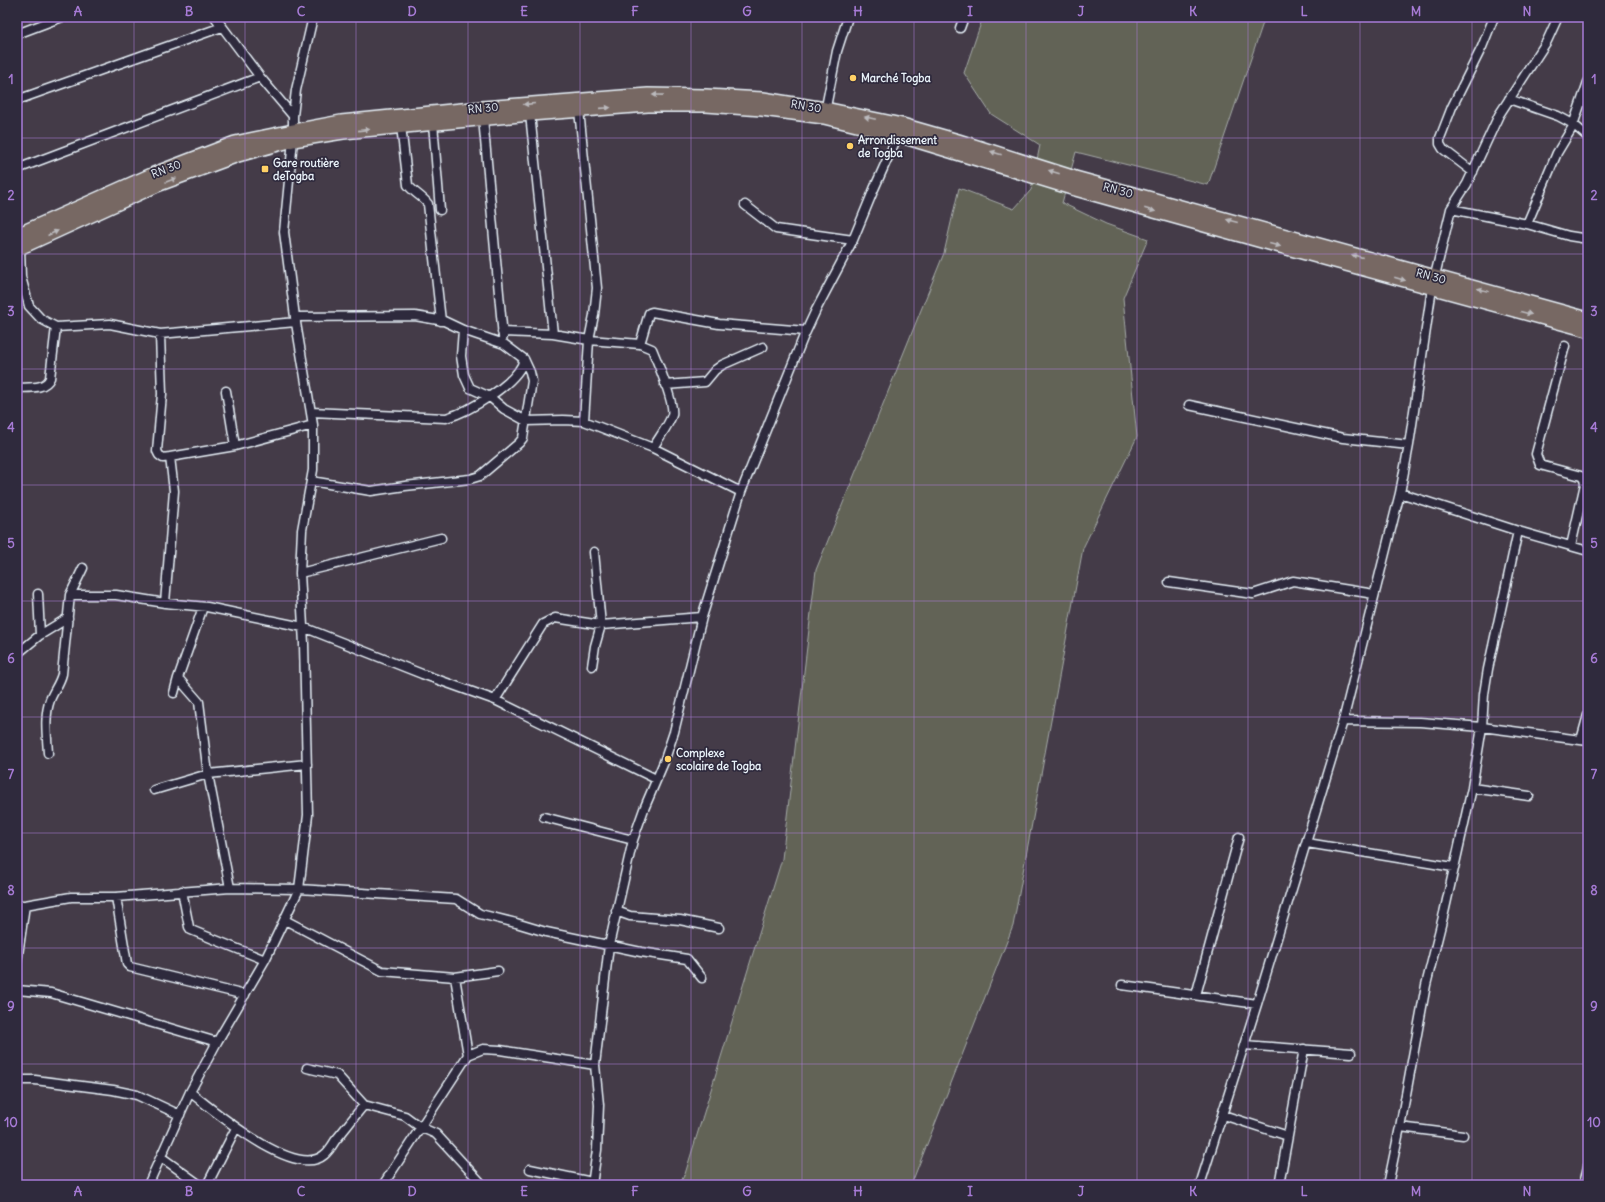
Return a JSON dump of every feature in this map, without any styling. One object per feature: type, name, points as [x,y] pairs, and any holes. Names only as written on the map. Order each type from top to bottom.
[{"type":"main road","name":"RN 30","points":[[18,244],[158,185],[293,136],[341,122],[522,104],[648,95],[763,99],[824,113],[898,135],[1031,170],[1433,283],[1588,330]]},
{"type":"main road","name":"RN 30","points":[[293,136],[580,110],[648,105],[706,105],[824,113],[902,125],[958,141],[1031,170]]},
{"type":"main road","name":"RN 30","points":[[1433,283],[1588,319]]},
{"type":"street","points":[[17,34],[62,17]]},
{"type":"street","points":[[215,17],[260,77],[293,116]]},
{"type":"street","points":[[148,1185],[190,1092],[217,1042],[265,960],[299,889],[308,815],[303,627],[300,574],[302,530],[312,470],[313,426],[284,232],[296,90],[314,17]]},
{"type":"street","points":[[824,113],[838,51],[848,17]]},
{"type":"street","points":[[960,28],[964,17]]},
{"type":"street","points":[[1473,172],[1443,149],[1440,144],[1440,138],[1452,107],[1482,46],[1494,17]]},
{"type":"street","points":[[1200,1185],[1307,843],[1343,721],[1400,493],[1409,445],[1433,283],[1451,210],[1467,184],[1499,115],[1547,41],[1558,17]]},
{"type":"street","points":[[17,100],[222,27]]},
{"type":"street","points":[[17,169],[260,77]]},
{"type":"street","points":[[1527,224],[1557,153],[1573,124],[1588,82]]},
{"type":"street","points":[[1509,99],[1552,114],[1573,124],[1588,137]]},
{"type":"street","points":[[580,110],[597,288],[589,340],[584,421]]},
{"type":"street","points":[[530,114],[553,334]]},
{"type":"street","points":[[483,118],[504,344]]},
{"type":"street","points":[[433,123],[440,210]]},
{"type":"street","points":[[401,126],[408,185],[414,193],[424,199],[428,204],[441,321]]},
{"type":"street","points":[[530,1169],[592,1184],[599,1105],[595,1065],[609,945],[633,840],[674,732],[702,618],[741,492],[806,331],[853,240],[898,135]]},
{"type":"street","points":[[744,205],[776,229],[853,240]]},
{"type":"street","points":[[1451,210],[1527,224],[1569,236],[1588,239]]},
{"type":"street","points":[[18,244],[21,277],[29,306],[41,319],[56,327],[110,324],[160,334],[296,320],[415,316],[441,321],[504,344],[524,360],[530,372],[532,381],[526,421],[521,441],[480,476],[464,480],[371,491],[311,481]]},
{"type":"street","points":[[640,344],[649,313],[652,312],[719,324],[806,331]]},
{"type":"street","points":[[17,388],[43,386],[48,382],[50,378],[56,327]]},
{"type":"street","points":[[463,330],[461,356],[464,375],[470,388],[490,397],[504,409],[526,421],[584,421],[653,448],[741,492]]},
{"type":"street","points":[[502,332],[553,334],[589,340],[640,344],[652,349],[660,367],[672,408],[672,415],[653,448]]},
{"type":"street","points":[[160,334],[162,394],[157,451],[163,458],[235,446],[313,426]]},
{"type":"street","points":[[1565,346],[1536,454],[1540,465],[1581,476],[1584,479],[1585,484],[1570,546]]},
{"type":"street","points":[[665,385],[705,382],[715,370],[722,365],[764,347]]},
{"type":"street","points":[[311,412],[446,418],[464,412],[490,397],[519,372],[523,366],[524,360]]},
{"type":"street","points":[[226,391],[235,446]]},
{"type":"street","points":[[1189,406],[1343,438],[1409,445]]},
{"type":"street","points":[[165,603],[174,491],[170,457]]},
{"type":"street","points":[[1400,493],[1518,531],[1588,551]]},
{"type":"street","points":[[1388,1185],[1426,986],[1472,788],[1482,727],[1484,694],[1488,669],[1518,531]]},
{"type":"street","points":[[300,574],[442,538]]},
{"type":"street","points":[[592,666],[595,646],[601,625],[594,552]]},
{"type":"street","points":[[48,753],[46,714],[50,700],[60,682],[62,674],[70,595],[83,568]]},
{"type":"street","points":[[1169,582],[1253,594],[1293,581],[1374,594]]},
{"type":"street","points":[[38,594],[40,635]]},
{"type":"street","points":[[70,595],[116,595],[165,603],[203,607],[303,627],[422,674],[496,700],[656,779]]},
{"type":"street","points":[[174,693],[203,607]]},
{"type":"street","points":[[17,654],[40,635],[68,618]]},
{"type":"street","points":[[496,700],[543,624],[555,618],[601,625],[702,618]]},
{"type":"street","points":[[178,678],[199,702],[208,774],[230,888]]},
{"type":"street","points":[[1343,721],[1420,722],[1482,727],[1585,740],[1588,715]]},
{"type":"street","points":[[154,790],[208,774],[307,764]]},
{"type":"street","points":[[1472,788],[1529,796]]},
{"type":"street","points":[[544,817],[633,840]]},
{"type":"street","points":[[1196,995],[1239,836]]},
{"type":"street","points":[[1307,843],[1453,867]]},
{"type":"street","points":[[17,962],[21,905],[71,897],[116,897],[230,888],[299,889],[456,899],[480,914],[546,932],[641,952],[687,958],[702,978]]},
{"type":"street","points":[[182,891],[189,927],[191,930],[265,960]]},
{"type":"street","points":[[116,897],[127,964],[130,967],[245,995]]},
{"type":"street","points":[[616,911],[630,916],[680,920],[719,928]]},
{"type":"street","points":[[285,920],[382,971],[455,977],[498,971]]},
{"type":"street","points":[[455,977],[468,1056]]},
{"type":"street","points":[[1122,985],[1257,1004]]},
{"type":"street","points":[[17,990],[51,993],[217,1042]]},
{"type":"street","points":[[1244,1045],[1351,1053]]},
{"type":"street","points":[[383,1185],[468,1056],[483,1049],[500,1050],[595,1065]]},
{"type":"street","points":[[1280,1185],[1304,1050]]},
{"type":"street","points":[[307,1068],[337,1075],[364,1105],[405,1116],[420,1127],[436,1134],[483,1185]]},
{"type":"street","points":[[17,1080],[35,1080],[113,1090],[137,1095],[180,1115]]},
{"type":"street","points":[[190,1092],[236,1128],[294,1160],[312,1161],[324,1156],[364,1105]]},
{"type":"street","points":[[1223,1115],[1288,1136]]},
{"type":"street","points":[[1400,1126],[1464,1135]]},
{"type":"street","points":[[207,1185],[236,1128]]},
{"type":"street","points":[[161,1157],[200,1185]]},
{"type":"street","points":[[1584,1185],[1588,1166]]},
{"type":"shaded area","points":[[983,17],[1265,17],[1208,185],[1076,152],[1062,203],[1106,224],[1148,239],[1123,298],[1137,437],[1083,548],[1013,926],[911,1185],[679,1185],[685,1174],[782,859],[816,570],[944,253],[959,188],[1014,209],[1031,190],[1040,145],[991,114],[964,73]]},
{"type":"place","name":"Marché Togba","points":[[853,78]]},
{"type":"place","name":"Arrondissement de Togba","points":[[850,146]]},
{"type":"place","name":"Gare routière deTogba","points":[[265,169]]},
{"type":"place","name":"Complexe scolaire de Togba","points":[[668,759]]}]
